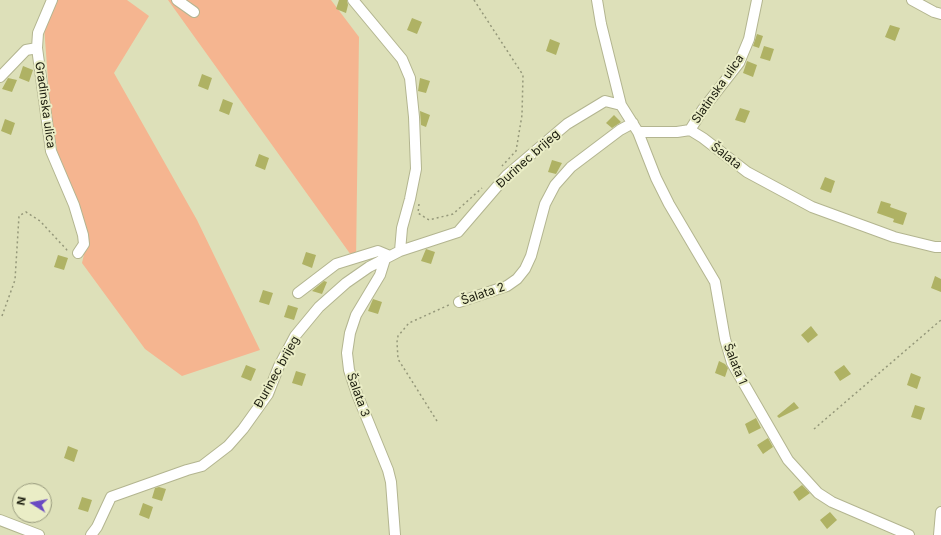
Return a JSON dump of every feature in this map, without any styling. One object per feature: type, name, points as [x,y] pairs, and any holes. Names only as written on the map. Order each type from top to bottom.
[{"type":"street","name":"Gradinska ulica","points":[[52,0],[38,33],[37,48],[51,151],[74,204],[83,235],[84,244],[78,253]]},
{"type":"street","points":[[177,0],[194,12]]},
{"type":"street","points":[[353,0],[402,59],[410,78],[414,117],[416,169],[402,228],[400,251]]},
{"type":"street","points":[[597,0],[601,24],[621,105],[636,127],[677,132],[690,130]]},
{"type":"street","name":"Slatinska ulica","points":[[690,130],[703,109],[739,63],[749,39],[757,0]]},
{"type":"street","points":[[912,0],[934,12],[941,14]]},
{"type":"street","points":[[0,77],[26,50],[37,48]]},
{"type":"street","name":"Đurinec brijeg","points":[[91,535],[97,527],[111,496],[202,466],[228,446],[243,429],[268,394],[279,366],[295,336],[319,307],[346,283],[387,257],[400,251],[458,232],[507,175],[567,124],[605,101],[621,105]]},
{"type":"street","name":"Šalata 2","points":[[459,302],[507,286],[517,279],[525,269],[531,256],[545,204],[555,185],[570,167],[620,130],[636,127]]},
{"type":"street","name":"Šalata 1","points":[[636,127],[656,178],[669,204],[715,282],[725,339],[732,363],[776,443],[788,460],[818,492],[832,502],[909,535]]},
{"type":"street","name":"Šalata","points":[[690,130],[704,138],[747,172],[812,207],[894,237],[935,247],[941,247]]},
{"type":"street","points":[[298,293],[336,264],[378,251],[387,257]]},
{"type":"street","name":"Šalata 3","points":[[387,257],[380,275],[356,316],[350,333],[347,353],[349,370],[357,394],[388,470],[391,482],[396,535]]},
{"type":"street","points":[[939,535],[941,512]]},
{"type":"street","points":[[0,520],[39,535]]},
{"type":"path","points":[[474,0],[523,75],[522,115],[516,151],[500,168]]},
{"type":"path","points":[[420,199],[418,213],[429,220],[453,214],[484,186]]},
{"type":"path","points":[[2,316],[15,280],[19,216],[26,212],[40,221],[67,250],[78,253]]},
{"type":"path","name":"Šalata 2","points":[[438,421],[398,359],[396,342],[398,336],[409,324],[438,309],[459,302]]},
{"type":"path","points":[[814,429],[941,320]]},
{"type":"shaded area","points":[[55,0],[127,0],[149,16],[114,73],[197,220],[260,350],[182,376],[145,349],[82,263],[88,237],[72,187],[59,163],[50,107],[44,26]]},
{"type":"shaded area","points":[[168,0],[331,0],[359,37],[356,262]]},
{"type":"building","points":[[339,0],[347,0],[348,5],[346,13],[336,9]]},
{"type":"building","points":[[412,18],[422,22],[417,34],[407,30]]},
{"type":"building","points":[[890,25],[900,28],[895,41],[885,37]]},
{"type":"building","points":[[757,34],[763,36],[759,48],[753,46]]},
{"type":"building","points":[[550,39],[560,43],[556,55],[546,51]]},
{"type":"building","points":[[764,46],[774,49],[770,61],[760,58]]},
{"type":"building","points":[[747,61],[757,65],[753,77],[743,73]]},
{"type":"building","points":[[23,66],[33,70],[29,82],[19,78]]},
{"type":"building","points":[[202,74],[212,78],[208,90],[198,86]]},
{"type":"building","points":[[8,78],[17,80],[12,92],[2,89]]},
{"type":"building","points":[[420,78],[430,81],[426,93],[418,91]]},
{"type":"building","points":[[223,99],[233,103],[229,115],[219,111]]},
{"type":"building","points":[[740,108],[750,111],[745,123],[735,120]]},
{"type":"building","points":[[420,111],[430,115],[426,127],[421,125]]},
{"type":"building","points":[[614,115],[621,122],[612,128],[606,123]]},
{"type":"building","points":[[5,119],[15,123],[11,135],[1,131]]},
{"type":"building","points":[[259,154],[269,158],[265,170],[255,166]]},
{"type":"building","points":[[552,160],[562,163],[556,174],[548,172]]},
{"type":"building","points":[[825,177],[835,181],[831,193],[820,189]]},
{"type":"building","points":[[881,201],[891,204],[890,207],[907,213],[903,225],[893,222],[894,219],[877,213]]},
{"type":"building","points":[[426,249],[435,252],[431,264],[421,261]]},
{"type":"building","points":[[306,252],[316,255],[312,268],[302,264]]},
{"type":"building","points":[[58,255],[68,258],[64,270],[54,267]]},
{"type":"building","points":[[935,276],[941,279],[941,292],[931,288]]},
{"type":"building","points":[[324,281],[327,282],[322,294],[312,291]]},
{"type":"building","points":[[263,290],[273,293],[269,305],[259,302]]},
{"type":"building","points":[[373,299],[382,302],[378,314],[368,311]]},
{"type":"building","points":[[288,305],[298,308],[294,320],[284,317]]},
{"type":"building","points":[[811,326],[818,335],[808,343],[801,335]]},
{"type":"building","points":[[719,361],[725,364],[728,368],[725,377],[715,373]]},
{"type":"building","points":[[246,365],[256,369],[251,381],[241,377]]},
{"type":"building","points":[[844,365],[851,374],[840,381],[834,372]]},
{"type":"building","points":[[296,371],[306,374],[302,386],[292,383]]},
{"type":"building","points":[[911,373],[921,377],[917,389],[907,385]]},
{"type":"building","points":[[794,402],[799,408],[779,418],[777,416]]},
{"type":"building","points":[[915,405],[925,408],[921,420],[911,417]]},
{"type":"building","points":[[756,418],[761,428],[749,434],[745,424]]},
{"type":"building","points":[[768,438],[773,447],[763,454],[757,445]]},
{"type":"building","points":[[68,446],[78,450],[74,462],[64,458]]},
{"type":"building","points":[[802,485],[810,493],[799,501],[793,492]]},
{"type":"building","points":[[159,487],[166,489],[162,501],[152,498],[155,488]]},
{"type":"building","points":[[82,497],[92,500],[88,512],[78,509]]},
{"type":"building","points":[[143,503],[153,507],[149,519],[139,515]]},
{"type":"building","points":[[830,512],[837,520],[827,529],[820,520]]}]
